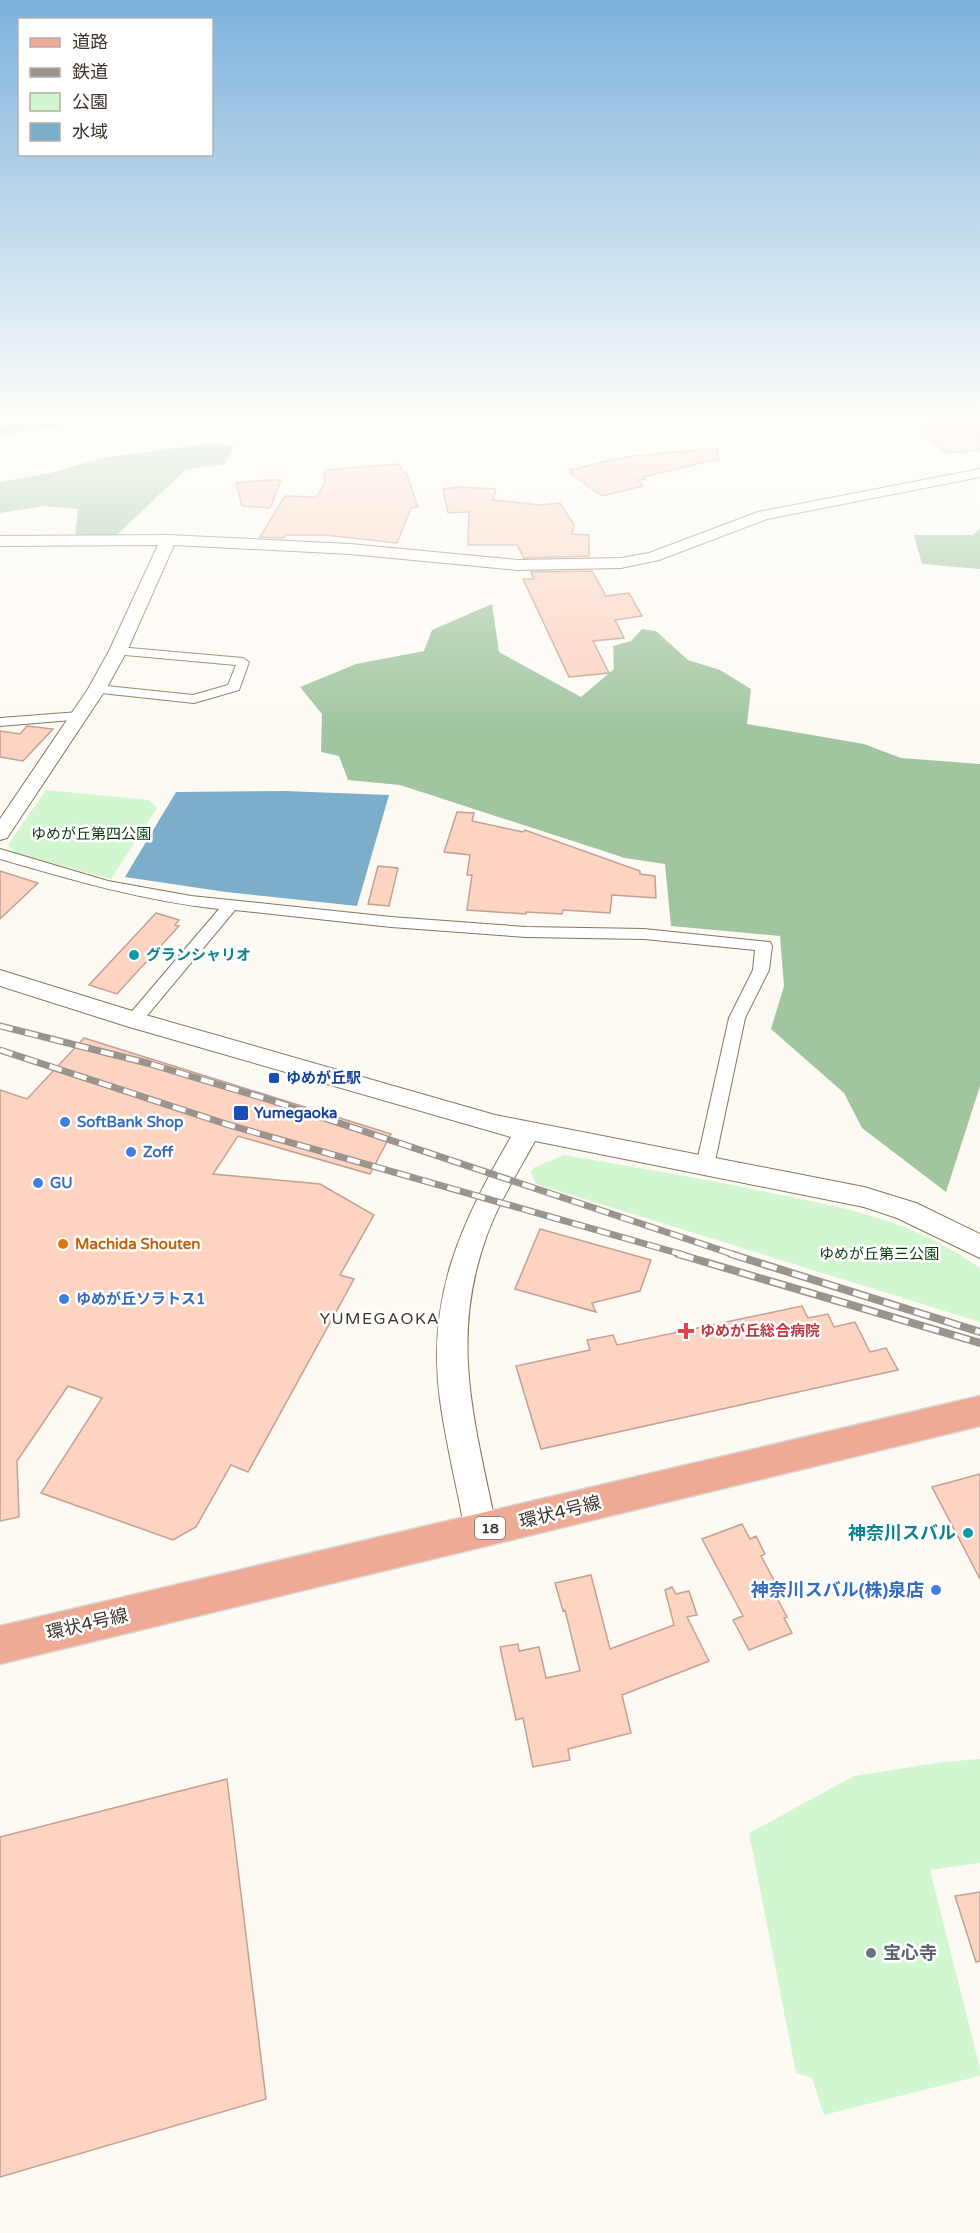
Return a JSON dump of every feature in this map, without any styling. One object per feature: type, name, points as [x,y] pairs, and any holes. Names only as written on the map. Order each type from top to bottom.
[{"type":"main road","name":"環状4号線","points":[[0,1645],[980,1411]]},
{"type":"street","points":[[0,541],[168,540],[350,549],[518,564],[621,563],[653,557],[739,524]]},
{"type":"street","points":[[0,834],[97,689],[118,651],[168,540]]},
{"type":"street","points":[[97,689],[194,699],[234,687],[243,662],[118,651]]},
{"type":"street","points":[[0,722],[79,716]]},
{"type":"street","points":[[0,854],[106,885],[230,906],[402,923],[526,932],[644,934],[764,946],[761,970],[737,1018],[705,1166]]},
{"type":"street","points":[[134,1020],[230,906]]},
{"type":"street","points":[[0,978],[134,1020],[527,1132],[864,1197],[906,1210],[980,1247]]},
{"type":"street","points":[[481,1531],[455,1399],[452,1352],[456,1308],[466,1259],[482,1213],[527,1132]]},
{"type":"green space","points":[[76,524],[128,524],[117,535],[75,535]]},
{"type":"green space","points":[[980,528],[980,569],[922,564],[914,535],[973,535]]},
{"type":"green space","points":[[492,604],[499,652],[581,697],[614,669],[613,646],[631,641],[642,629],[656,631],[688,660],[720,670],[751,689],[747,724],[864,744],[901,758],[980,764],[980,1086],[946,1192],[862,1128],[844,1093],[771,1029],[784,986],[780,936],[671,926],[665,864],[625,858],[400,785],[348,780],[339,756],[321,752],[322,714],[300,687],[356,664],[424,651],[432,630]]},
{"type":"green space","name":"ゆめが丘第四公園","points":[[46,790],[149,800],[157,808],[111,879],[14,853],[8,845]]},
{"type":"green space","name":"ゆめが丘第三公園","points":[[564,1155],[719,1182],[828,1205],[905,1227],[930,1238],[980,1268],[980,1322],[536,1184],[531,1173],[533,1168]]},
{"type":"green space","name":"宝心寺","points":[[980,1759],[980,1863],[930,1870],[980,2068],[980,2076],[824,2115],[812,2078],[796,2073],[749,1833],[854,1776],[943,1762]]},
{"type":"water","points":[[284,791],[389,795],[357,906],[226,892],[125,877],[176,792]]},
{"type":"building","points":[[268,524],[405,524],[397,543],[325,535],[260,537]]},
{"type":"building","points":[[469,524],[573,524],[572,534],[589,535],[589,556],[524,558],[517,545],[468,545]]},
{"type":"building","points":[[592,571],[606,596],[629,593],[642,616],[615,620],[624,638],[593,641],[609,673],[569,677],[523,579],[534,579],[531,572]]},
{"type":"building","points":[[27,726],[53,729],[23,761],[0,757],[0,731],[20,734]]},
{"type":"building","points":[[457,812],[474,813],[472,821],[523,832],[525,830],[640,871],[640,874],[655,876],[656,898],[612,895],[610,913],[563,910],[562,914],[526,912],[526,914],[467,910],[472,875],[467,875],[470,855],[444,852]]},
{"type":"building","points":[[378,866],[398,868],[389,906],[368,904]]},
{"type":"building","points":[[0,871],[38,883],[0,919]]},
{"type":"building","name":"グランシャリオ","points":[[156,913],[179,920],[175,925],[179,926],[117,994],[89,985]]},
{"type":"building","points":[[84,1038],[391,1134],[370,1174],[238,1136],[213,1174],[320,1184],[374,1215],[340,1275],[354,1279],[248,1472],[231,1465],[196,1527],[173,1540],[41,1493],[102,1398],[68,1386],[17,1461],[19,1517],[0,1521],[0,1090],[27,1099]]},
{"type":"building","points":[[540,1229],[651,1260],[640,1291],[592,1303],[596,1312],[515,1289]]},
{"type":"building","points":[[802,1306],[808,1318],[828,1314],[834,1327],[855,1322],[870,1352],[886,1348],[898,1370],[541,1449],[516,1366],[590,1350],[587,1340],[613,1335],[617,1345]]},
{"type":"building","name":"神奈川スバル","points":[[980,1474],[980,1579],[932,1487]]},
{"type":"building","points":[[742,1524],[750,1539],[756,1536],[765,1554],[761,1556],[776,1584],[774,1585],[779,1595],[776,1596],[792,1633],[749,1650],[733,1620],[743,1616],[702,1539]]},
{"type":"building","points":[[591,1575],[610,1649],[674,1625],[665,1590],[672,1587],[676,1594],[689,1591],[697,1615],[687,1617],[709,1661],[622,1695],[631,1733],[568,1749],[570,1760],[533,1767],[523,1718],[516,1720],[500,1647],[518,1644],[519,1651],[539,1647],[546,1678],[580,1671],[565,1610],[563,1611],[555,1583]]},
{"type":"building","points":[[227,1779],[266,2099],[0,2177],[0,1837]]},
{"type":"building","points":[[980,1892],[980,1961],[976,1962],[955,1896]]},
{"type":"railway","points":[[0,1026],[147,1063],[270,1100],[735,1255]]},
{"type":"railway","points":[[0,1050],[229,1125],[684,1255]]},
{"type":"railway","points":[[678,1254],[980,1343]]},
{"type":"railway","points":[[731,1254],[980,1332]]},
{"type":"place","name":"グランシャリオ","points":[[134,955]]},
{"type":"place","name":"ゆめが丘駅","points":[[274,1078]]},
{"type":"place","name":"Yumegaoka","points":[[241,1113]]},
{"type":"place","name":"SoftBank Shop","points":[[65,1122]]},
{"type":"place","name":"Zoff","points":[[131,1152]]},
{"type":"place","name":"GU","points":[[38,1183]]},
{"type":"place","name":"Machida Shouten","points":[[63,1244]]},
{"type":"place","name":"ゆめが丘ソラトス1","points":[[64,1299]]},
{"type":"place","name":"ゆめが丘総合病院","points":[[686,1331]]},
{"type":"place","name":"神奈川スバル","points":[[968,1533]]},
{"type":"place","name":"神奈川スバル(株)泉店","points":[[936,1590]]},
{"type":"place","name":"宝心寺","points":[[871,1953]]},
{"type":"district","name":"YUMEGAOKA","points":[[380,1318]]}]
